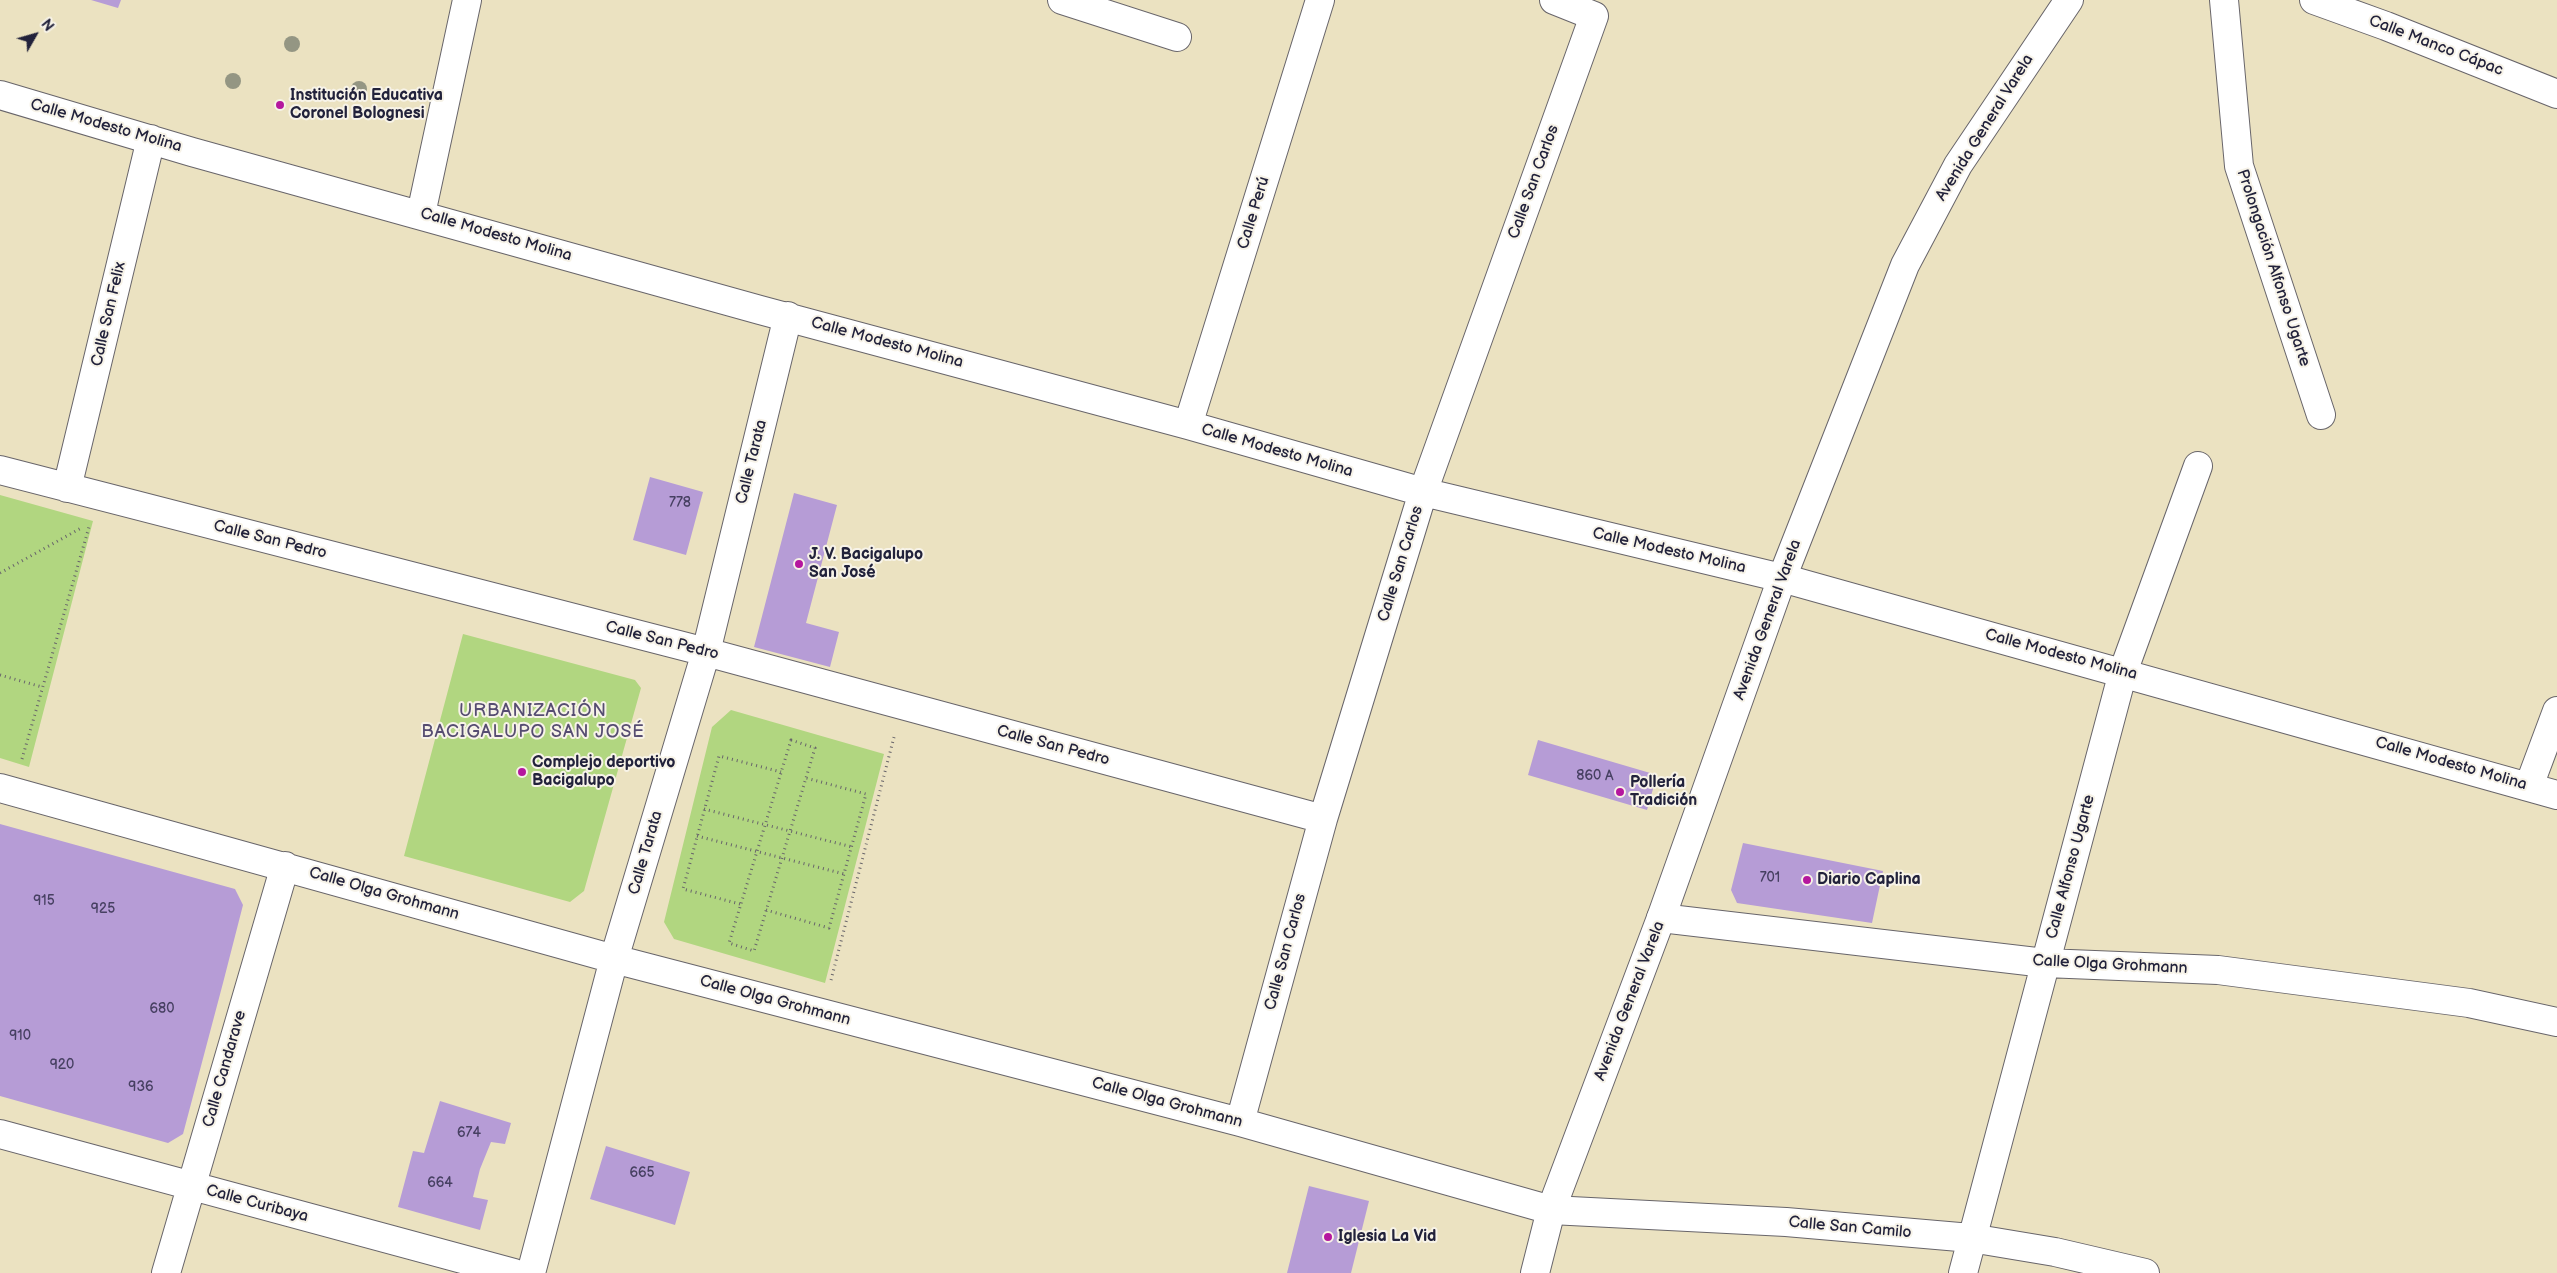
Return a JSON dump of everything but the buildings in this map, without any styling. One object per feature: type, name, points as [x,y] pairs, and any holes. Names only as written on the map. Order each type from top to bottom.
[{"type":"street","points":[[421,214],[466,0]]},
{"type":"street","points":[[1062,0],[1178,37]]},
{"type":"street","name":"Calle Perú","points":[[1188,425],[1320,0]]},
{"type":"street","name":"Calle San Carlos","points":[[1240,1122],[1323,820],[1423,492],[1594,16],[1554,0]]},
{"type":"street","name":"Avenida General Varela","points":[[1535,1273],[1551,1210],[1661,918],[1782,578],[1905,265],[1958,165],[2069,0]]},
{"type":"street","name":"Prolongación Alfonso Ugarte","points":[[2224,0],[2239,166],[2321,415]]},
{"type":"street","name":"Calle Manco Cápac","points":[[2314,0],[2386,26],[2557,94]]},
{"type":"street","name":"Calle Modesto Molina","points":[[0,95],[151,139],[1188,425],[1423,492],[1782,578],[2557,795]]},
{"type":"street","name":"Calle San Felix","points":[[67,488],[151,139]]},
{"type":"street","name":"Calle Tarata","points":[[532,1273],[614,959],[706,652],[788,316]]},
{"type":"street","name":"Calle Alfonso Ugarte","points":[[1963,1273],[2123,672],[2198,466]]},
{"type":"street","name":"Calle San Pedro","points":[[0,470],[706,652],[1323,820]]},
{"type":"street","points":[[2529,786],[2557,711]]},
{"type":"street","name":"Calle Olga Grohmann","points":[[0,788],[614,959],[1240,1122],[1551,1210]]},
{"type":"street","name":"Calle Candarave","points":[[166,1273],[285,866]]},
{"type":"street","name":"Calle Olga Grohmann","points":[[1661,918],[2045,963],[2218,970],[2469,1003],[2557,1022]]},
{"type":"street","name":"Calle Curibaya","points":[[0,1134],[514,1273]]},
{"type":"street","name":"Calle San Camilo","points":[[1551,1210],[1786,1222],[1971,1238],[2055,1252],[2145,1273]]},
{"type":"path","points":[[0,573],[90,523],[22,760],[15,757]]},
{"type":"path","points":[[0,675],[42,687]]},
{"type":"path","points":[[824,1014],[828,990],[901,705]]},
{"type":"path","points":[[791,740],[815,748],[806,778],[754,951],[728,943],[791,740]]},
{"type":"path","points":[[740,904],[683,889],[719,756],[781,772]]},
{"type":"path","points":[[766,910],[830,928],[866,794],[806,778]]},
{"type":"path","points":[[704,809],[852,848]]},
{"type":"path","points":[[697,836],[844,874]]},
{"type":"green space","points":[[0,495],[93,521],[29,767],[0,758]]},
{"type":"green space","name":"Complejo deportivo Bacigalupo","points":[[463,634],[635,680],[641,688],[584,891],[570,902],[404,856]]},
{"type":"green space","points":[[731,710],[884,754],[825,983],[674,939],[664,922],[712,727]]},
{"type":"place","name":"Institución Educativa Coronel Bolognesi","points":[[280,105]]},
{"type":"place","name":"J. V. Bacigalupo San José","points":[[799,564]]},
{"type":"place","name":"Complejo deportivo Bacigalupo","points":[[522,772]]},
{"type":"place","name":"Pollería Tradición","points":[[1620,792]]},
{"type":"place","name":"Diario Caplina","points":[[1807,880]]},
{"type":"place","name":"Iglesia La Vid","points":[[1328,1237]]},
{"type":"district","name":"URBANIZACIÓN BACIGALUPO SAN JOSÉ","points":[[533,721]]}]
